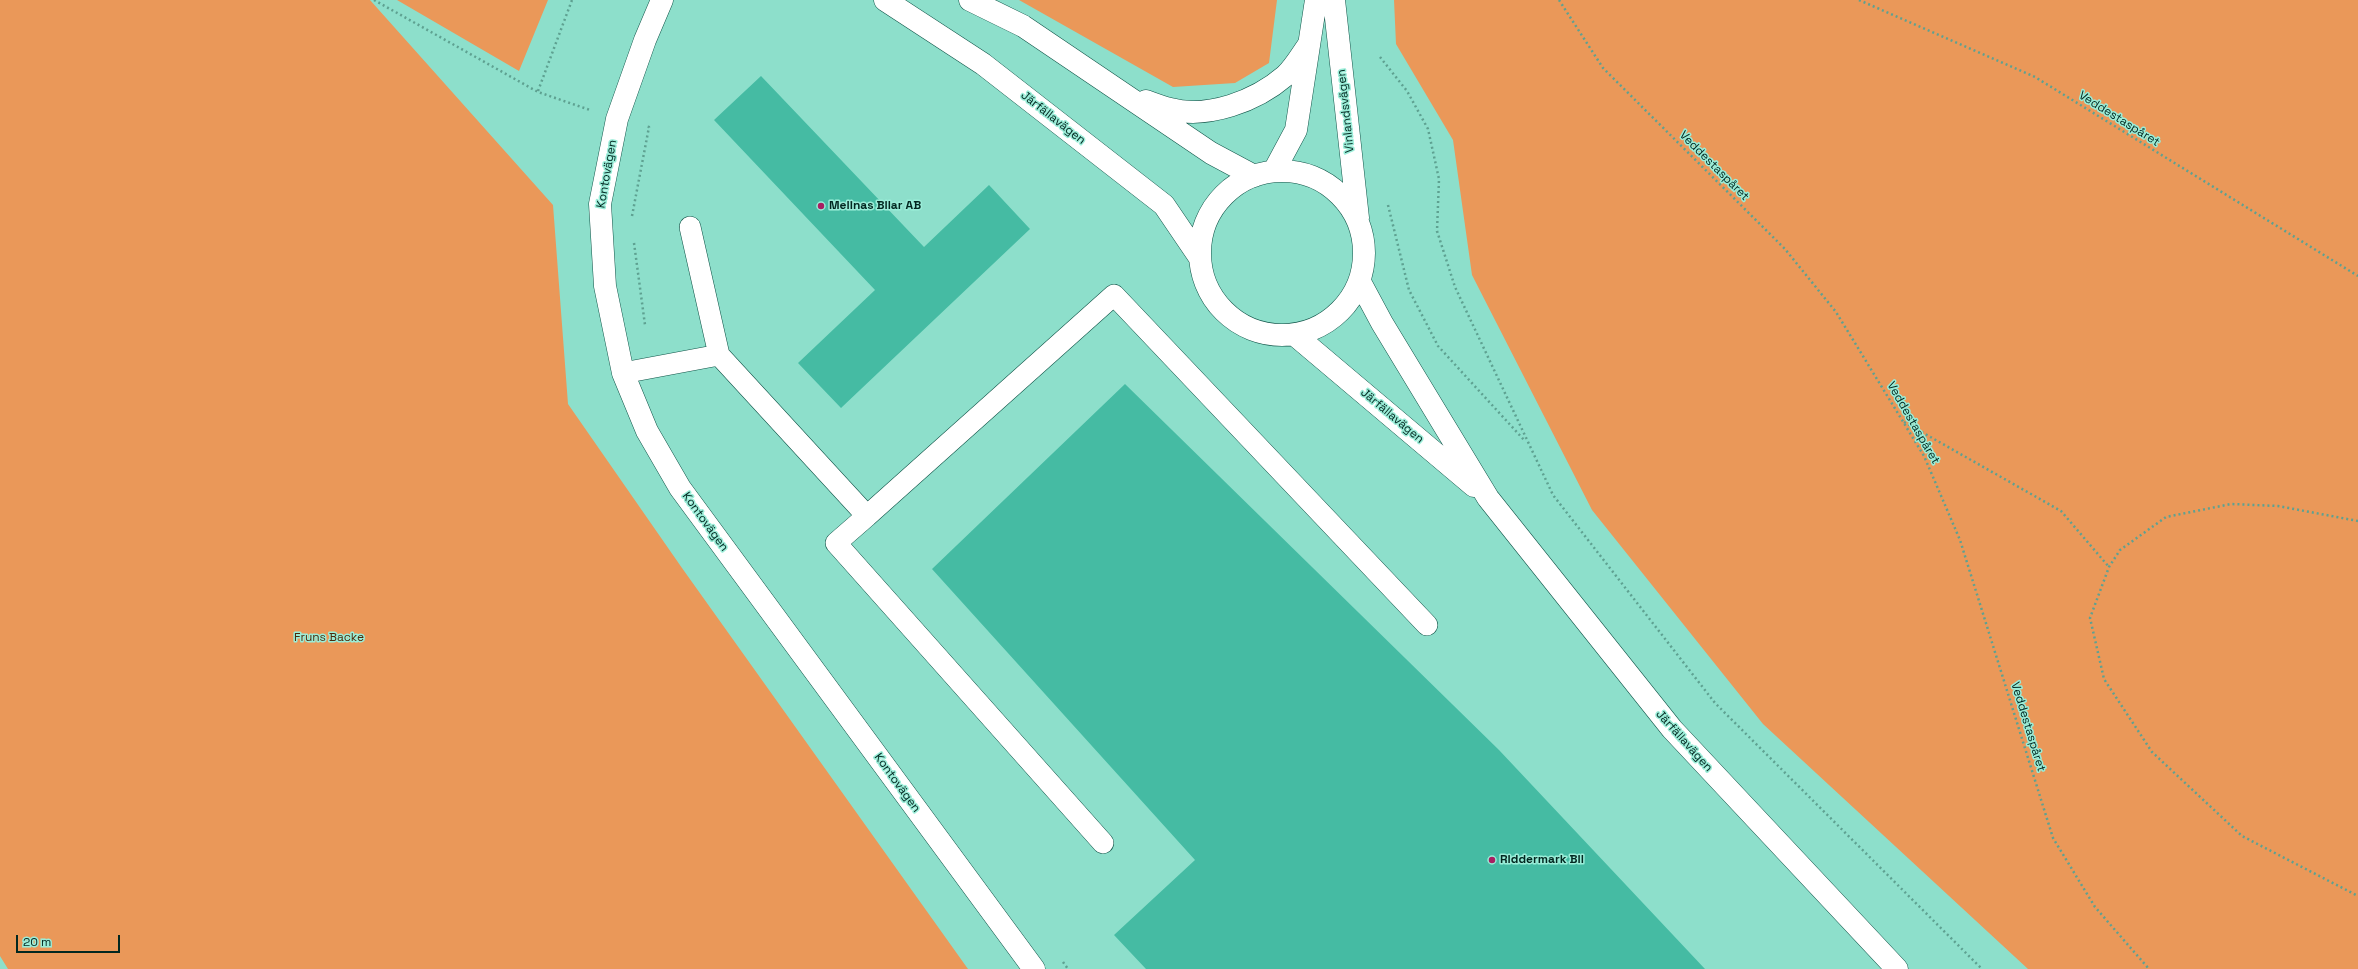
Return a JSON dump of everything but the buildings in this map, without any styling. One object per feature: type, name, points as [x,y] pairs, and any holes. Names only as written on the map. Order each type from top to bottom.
[{"type":"street","name":"Kontovägen","points":[[662,0],[645,40],[617,119],[600,204],[605,286],[623,373],[647,431],[680,488],[1034,969]]},
{"type":"street","name":"Järfällavägen","points":[[885,0],[983,64],[1164,205],[1200,258]]},
{"type":"street","points":[[970,0],[1023,26],[1211,153],[1264,174]]},
{"type":"street","points":[[1264,174],[1296,130],[1316,0]]},
{"type":"street","name":"Vinlandsvägen","points":[[1334,0],[1358,221]]},
{"type":"street","points":[[1122,93],[1171,110],[1205,112],[1238,103],[1262,92],[1286,75],[1309,44]]},
{"type":"street","points":[[1295,172],[1309,176],[1333,188],[1348,203],[1358,221],[1364,241],[1364,261],[1360,282],[1350,300],[1337,315],[1317,328],[1296,335],[1272,335],[1250,329],[1231,318],[1215,301],[1204,280],[1200,258],[1202,237],[1208,217],[1220,200],[1235,186],[1264,174],[1295,172]]},
{"type":"street","name":"Järfällavägen","points":[[1360,282],[1382,323],[1488,498],[1672,729],[1897,969]]},
{"type":"street","name":"Järfällavägen","points":[[1296,335],[1488,498]]},
{"type":"lane","points":[[690,227],[719,355],[867,516]]},
{"type":"lane","points":[[1103,843],[836,543],[1114,295],[1427,625]]},
{"type":"lane","points":[[623,373],[719,355]]},
{"type":"path","points":[[374,0],[538,92],[595,112]]},
{"type":"path","points":[[538,92],[572,0]]},
{"type":"path","name":"Veddestaspåret","points":[[1559,0],[1603,68],[1784,249],[1836,312],[1903,421],[1924,456],[1960,540],[2053,838],[2095,907],[2149,969]]},
{"type":"path","name":"Veddestaspåret","points":[[1859,0],[2035,77],[2358,276]]},
{"type":"path","points":[[1380,57],[1407,91],[1428,129],[1439,179],[1437,231],[1455,287],[1554,495],[1715,703],[1982,969]]},
{"type":"path","points":[[631,221],[649,127]]},
{"type":"path","points":[[1387,199],[1409,290],[1438,346],[1528,443]]},
{"type":"path","points":[[633,236],[646,328],[656,367]]},
{"type":"path","points":[[1903,421],[2061,511],[2109,567]]},
{"type":"path","points":[[2358,521],[2278,506],[2231,504],[2166,517],[2120,550],[2109,567],[2090,618],[2104,679],[2152,752],[2242,836],[2358,896]]},
{"type":"path","points":[[1059,956],[1068,969]]},
{"type":"green space","name":"Fruns Backe","points":[[0,0],[370,0],[553,205],[568,404],[682,568],[968,969],[8,969],[0,956]]},
{"type":"green space","points":[[397,0],[548,0],[519,71]]},
{"type":"green space","points":[[1019,0],[1277,0],[1269,63],[1235,83],[1173,87]]},
{"type":"green space","points":[[1394,0],[2358,0],[2358,969],[2028,969],[1763,724],[1592,510],[1472,275],[1453,140],[1396,44]]},
{"type":"place","name":"Melinas Bilar AB","points":[[821,206]]},
{"type":"place","name":"Riddermark Bil","points":[[1492,860]]}]
